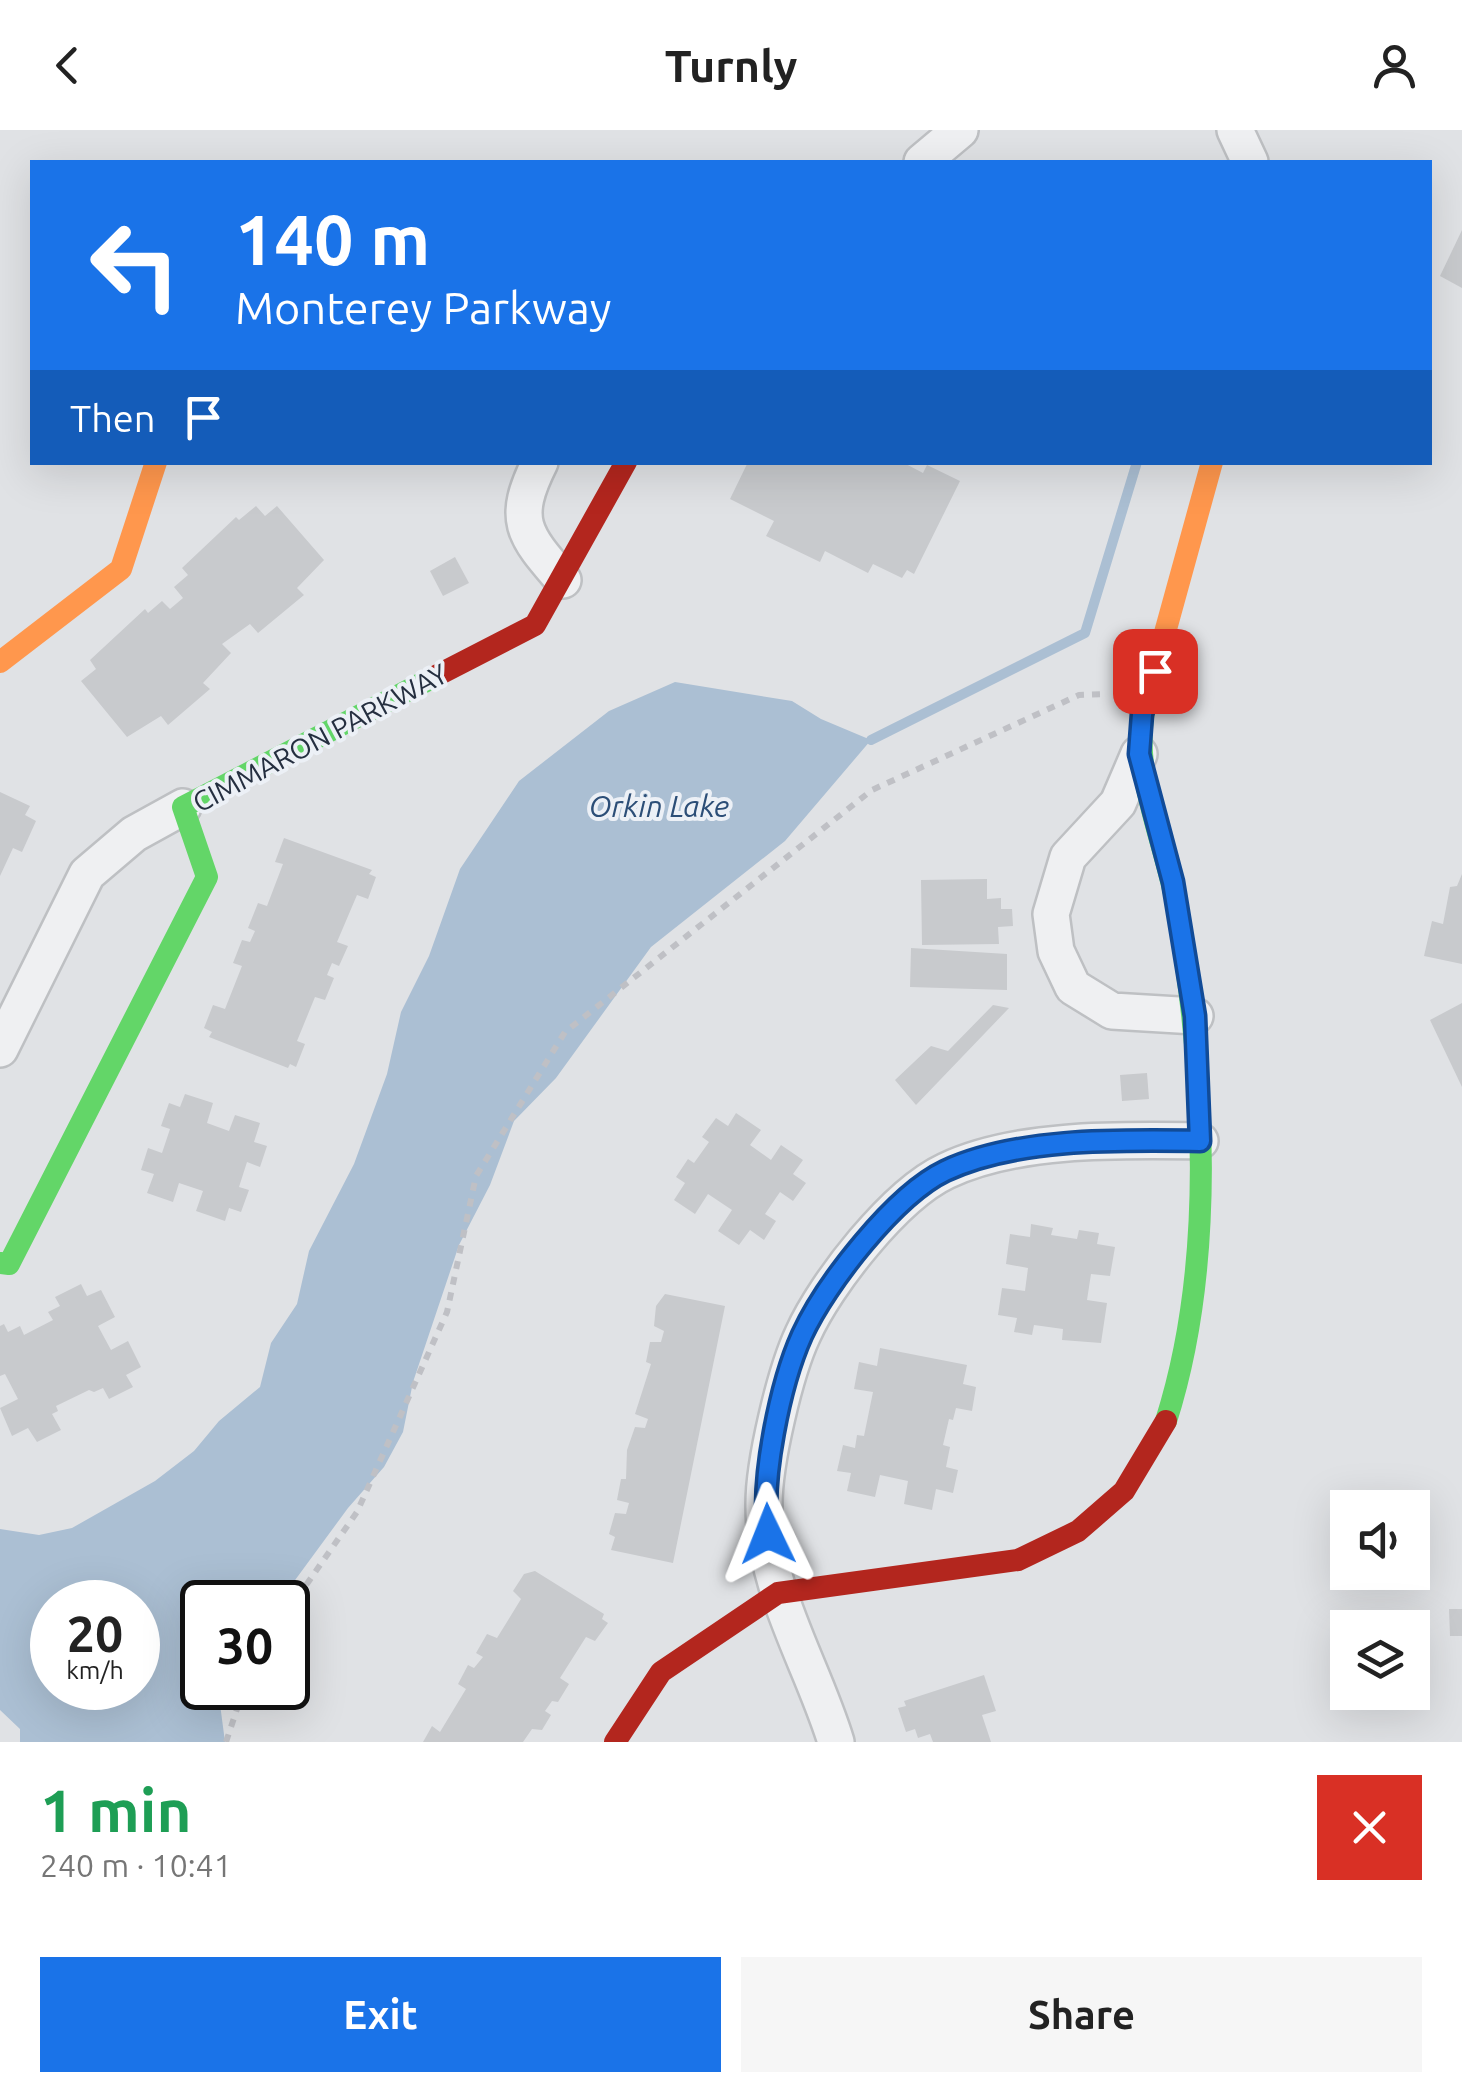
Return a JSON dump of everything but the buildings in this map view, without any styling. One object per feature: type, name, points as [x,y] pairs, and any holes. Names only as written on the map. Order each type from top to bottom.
[{"type":"street","points":[[924,160],[960,130]]},
{"type":"street","points":[[1235,130],[1249,160]]},
{"type":"street","points":[[0,662],[121,569],[155,465]]},
{"type":"street","points":[[539,465],[529,486],[522,519],[537,551],[562,580]]},
{"type":"street","name":"CIMMARON PARKWAY","points":[[0,1264],[8,1264],[207,877],[182,807],[535,626],[624,465]]},
{"type":"street","points":[[1195,1016],[1112,1010],[1073,987],[1056,950],[1051,914],[1068,858],[1118,803],[1139,754],[1149,692],[1211,465]]},
{"type":"street","points":[[615,1742],[630,1713],[661,1672],[778,1594],[1018,1560],[1078,1531],[1124,1491],[1164,1429],[1181,1373],[1196,1254],[1200,1141],[1195,1016],[1173,882],[1139,754]]},
{"type":"street","points":[[0,1049],[87,874],[134,834],[182,807]]},
{"type":"street","points":[[836,1742],[778,1594],[764,1505],[772,1442],[802,1334],[850,1262],[900,1201],[945,1171],[991,1155],[1116,1140],[1200,1141]]},
{"type":"path","points":[[310,1580],[358,1512],[447,1312],[476,1176],[565,1032],[872,790],[1079,696],[1149,692]]},
{"type":"path","points":[[226,1742],[237,1710]]},
{"type":"water","name":"Orkin Lake","points":[[675,682],[792,701],[821,719],[871,740],[785,841],[651,947],[556,1078],[514,1121],[490,1185],[459,1245],[413,1382],[403,1432],[384,1467],[295,1580],[180,1580],[180,1710],[221,1710],[225,1742],[20,1742],[20,1729],[0,1710],[0,1529],[39,1535],[72,1528],[155,1481],[194,1451],[219,1421],[260,1387],[271,1343],[297,1304],[309,1251],[354,1164],[387,1074],[401,1012],[429,956],[460,869],[519,781],[609,711]]},
{"type":"waterway","points":[[871,740],[1085,633],[1136,465]]},
{"type":"traffic: fast","points":[[0,1263],[9,1264],[207,877],[183,807],[434,677]]},
{"type":"traffic: fast","points":[[1147,698],[1142,725],[1145,779],[1173,887],[1187,975],[1195,1039],[1201,1169],[1193,1298],[1166,1421]]},
{"type":"traffic: slow","points":[[0,662],[121,569],[155,465]]},
{"type":"traffic: slow","points":[[1147,698],[1211,465]]},
{"type":"traffic: jam","points":[[434,677],[535,625],[624,465]]},
{"type":"traffic: jam","points":[[615,1742],[661,1672],[778,1593],[1018,1560],[1078,1531],[1124,1491],[1166,1421]]},
{"type":"route","points":[[768,1534],[764,1505],[772,1442],[802,1334],[850,1262],[900,1201],[945,1171],[991,1155],[1116,1140],[1200,1141],[1195,1016],[1173,882],[1139,754],[1142,714],[1155,671]]}]
